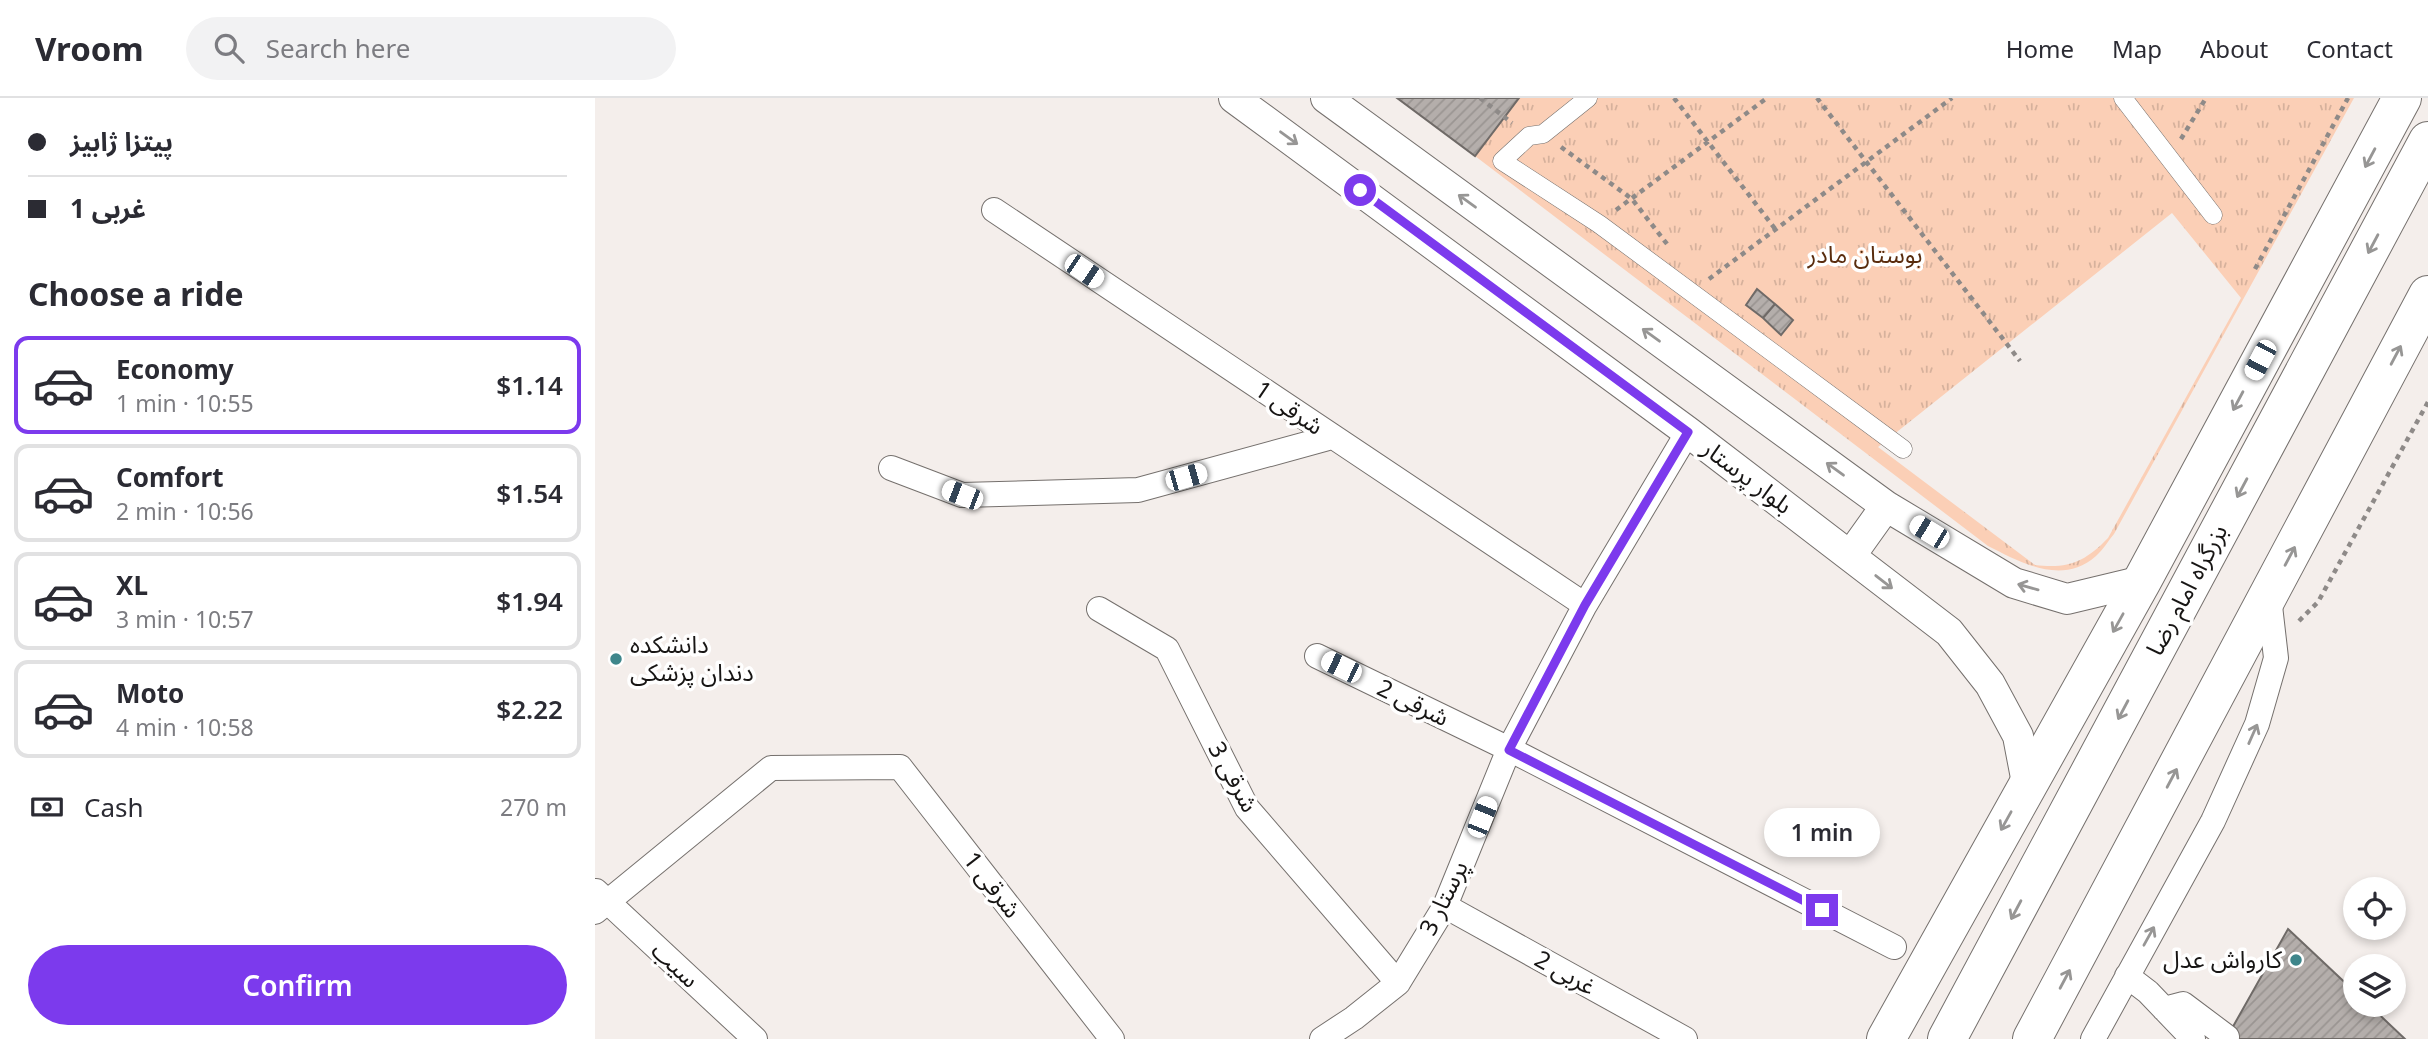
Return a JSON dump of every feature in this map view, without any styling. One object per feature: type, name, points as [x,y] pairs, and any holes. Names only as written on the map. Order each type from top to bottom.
[{"type":"main road","points":[[1886,1039],[2142,581],[2402,98]]},
{"type":"main road","name":"بزرگراه امام رضا","points":[[1947,1039],[2428,141]]},
{"type":"main road","points":[[2032,1039],[2428,295]]},
{"type":"street","name":"بلوار پرستار","points":[[1234,98],[1688,432],[1949,632],[1990,684],[2018,736],[2027,783]]},
{"type":"street","points":[[1326,98],[1886,506],[2014,583],[2067,599],[2142,581]]},
{"type":"street","points":[[1588,98],[1502,161],[1599,224],[1903,449]]},
{"type":"street","points":[[2123,98],[2213,215]]},
{"type":"street","name":"شرقی 1","points":[[994,210],[1585,605]]},
{"type":"street","name":"پرستار 3","points":[[1322,1039],[1398,983],[1445,906],[1509,750],[1585,605],[1688,432]]},
{"type":"street","points":[[891,468],[962,495],[1138,490],[1332,437]]},
{"type":"street","points":[[1851,555],[1886,506]]},
{"type":"street","points":[[2093,1039],[2213,821],[2257,724],[2276,658],[2269,596]]},
{"type":"street","name":"شرقی 3","points":[[1099,609],[1167,649],[1247,808],[1398,983]]},
{"type":"street","name":"شرقی 2","points":[[1317,656],[1509,750],[1894,947]]},
{"type":"street","name":"شرقی 1","points":[[599,901],[771,768],[900,767],[1112,1039]]},
{"type":"street","name":"سیب","points":[[599,901],[755,1039]]},
{"type":"street","name":"غربی 2","points":[[1445,906],[1685,1039]]},
{"type":"street","points":[[2127,976],[2148,992],[2193,1039]]},
{"type":"street","points":[[2164,1009],[2183,1004],[2227,1037]]},
{"type":"path","points":[[1480,98],[1632,199],[1674,254]]},
{"type":"path","points":[[1674,98],[1776,230]]},
{"type":"path","points":[[1599,224],[1767,98]]},
{"type":"path","points":[[1817,98],[2020,361]]},
{"type":"path","points":[[1692,293],[1952,98]]},
{"type":"path","points":[[2170,159],[2206,98]]},
{"type":"path","points":[[2255,269],[2346,101],[2337,98]]},
{"type":"path","points":[[2274,644],[2318,602],[2428,402]]},
{"type":"green space","name":"بوستان مادر","points":[[1519,98],[2354,98],[2114,534],[2099,554],[2083,565],[2056,571],[2028,565],[1988,546],[1475,156]],"holes":[[[2172,213],[2241,298],[2108,538],[2092,553],[2075,562],[2057,566],[2035,565],[1878,447]]]},
{"type":"building","points":[[1397,98],[1519,98],[1475,156]]},
{"type":"building","points":[[1757,289],[1775,304],[1763,318],[1746,305]]},
{"type":"building","points":[[1775,304],[1793,320],[1781,335],[1763,318]]},
{"type":"building","name":"کارواش عدل","points":[[2288,929],[2343,981],[2343,1017],[2382,1017],[2405,1039],[2226,1039]]},
{"type":"place","name":"دانشکده دندان پزشکی","points":[[616,659]]},
{"type":"place","name":"کارواش عدل","points":[[2296,960]]},
{"type":"route","points":[[1360,190],[1688,432],[1585,605],[1509,750],[1822,910]]}]
